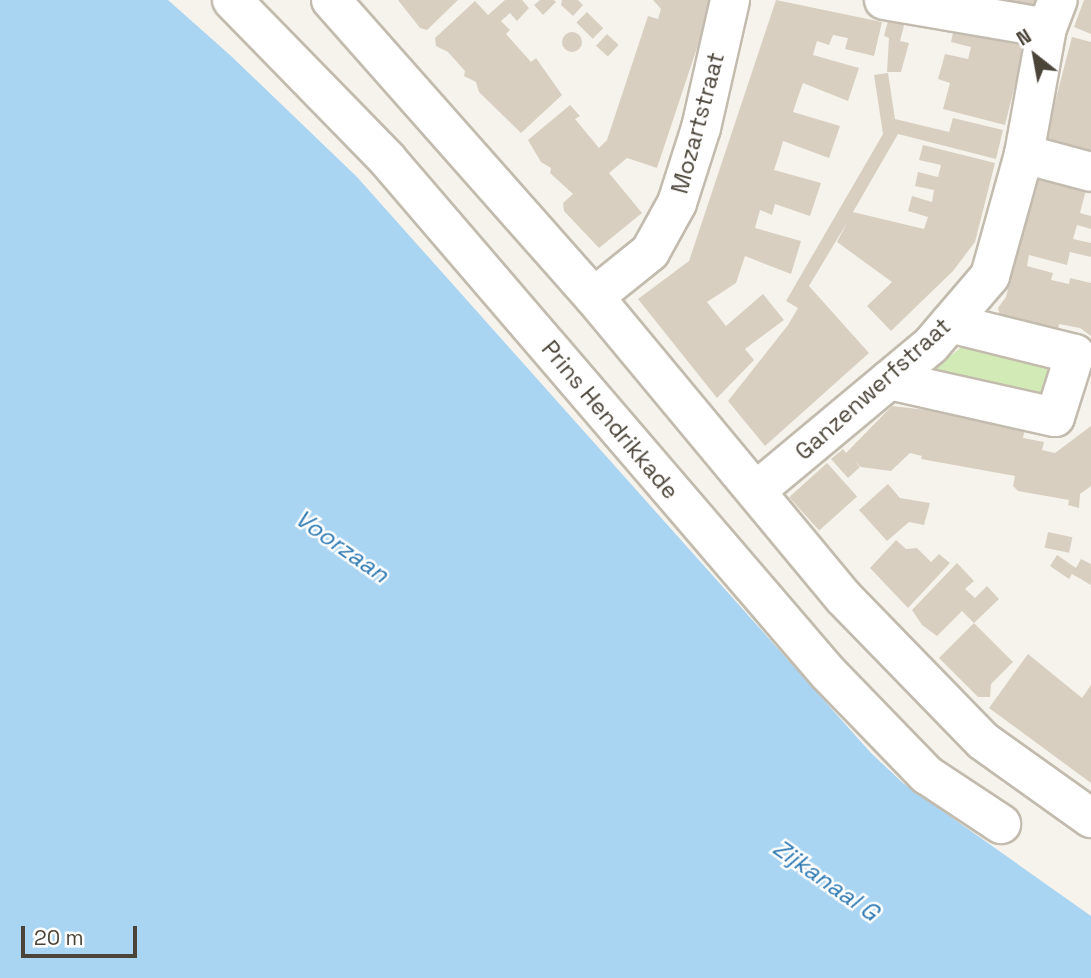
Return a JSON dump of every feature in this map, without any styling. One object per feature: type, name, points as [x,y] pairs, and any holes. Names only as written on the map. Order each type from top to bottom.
[{"type":"street","name":"Prins Hendrikkade","points":[[232,0],[387,159],[828,673],[927,775],[1001,824]]},
{"type":"street","points":[[331,0],[594,297],[844,598],[983,741],[1091,818]]},
{"type":"street","name":"Mozartstraat","points":[[594,297],[650,252],[677,203],[701,128],[730,0]]},
{"type":"street","points":[[884,0],[1052,14]]},
{"type":"street","name":"Ganzenwerfstraat","points":[[757,490],[889,380],[950,323],[990,276],[1024,154],[1052,14]]},
{"type":"street","points":[[1024,154],[1091,172]]},
{"type":"street","points":[[889,380],[1055,416],[1074,354],[950,323]]},
{"type":"green space","points":[[974,337],[1063,357],[1048,406],[920,380]]},
{"type":"water","points":[[0,0],[168,0],[231,56],[357,177],[871,753],[903,783],[1091,916],[1091,978],[0,978]]},
{"type":"building","points":[[398,0],[458,0],[427,30],[420,28]]},
{"type":"building","points":[[505,0],[522,0],[529,8],[517,21],[510,13],[501,21],[510,30],[506,34],[531,62],[536,58],[562,95],[521,133],[479,92],[476,82],[464,76],[465,71],[448,52],[436,46],[435,38],[475,1],[488,15]]},
{"type":"building","points":[[540,0],[556,2],[543,15],[534,5]]},
{"type":"building","points":[[562,0],[578,0],[583,5],[573,16],[561,5]]},
{"type":"building","points":[[653,0],[713,0],[657,168],[627,158],[609,173],[642,213],[599,248],[564,211],[563,203],[573,194],[550,173],[551,168],[541,162],[528,140],[570,105],[580,116],[575,119],[599,148],[607,140],[648,16],[658,19],[661,9]]},
{"type":"building","points":[[776,0],[882,22],[874,56],[845,49],[848,38],[833,35],[829,45],[817,41],[813,55],[859,68],[848,101],[803,83],[793,112],[840,126],[829,158],[783,141],[774,170],[821,183],[810,216],[775,204],[772,215],[760,210],[755,228],[801,241],[791,274],[745,256],[736,283],[707,302],[726,326],[763,294],[784,320],[745,349],[754,360],[717,398],[638,299],[689,261]]},
{"type":"building","points":[[1011,0],[1037,0],[1035,8]]},
{"type":"building","points":[[1084,0],[1091,0],[1091,34],[1074,27]]},
{"type":"building","points":[[587,12],[603,28],[593,39],[576,23]]},
{"type":"building","points":[[890,13],[906,18],[900,41],[909,43],[901,72],[887,72],[889,38],[884,36]]},
{"type":"building","points":[[954,28],[1025,45],[1005,125],[943,109],[950,83],[938,79],[945,54],[968,59],[971,47],[951,42]]},
{"type":"building","points":[[572,32],[579,35],[582,42],[579,49],[572,52],[565,49],[562,42],[565,35]]},
{"type":"building","points":[[607,34],[619,45],[608,57],[596,46]]},
{"type":"building","points":[[1072,37],[1091,42],[1091,152],[1045,140]]},
{"type":"building","points":[[888,73],[895,119],[949,132],[953,118],[1003,130],[996,159],[898,134],[853,212],[924,229],[928,217],[908,211],[912,196],[932,202],[934,190],[915,186],[918,172],[938,177],[941,165],[919,160],[923,145],[995,163],[975,242],[953,271],[891,331],[867,306],[892,282],[837,242],[848,221],[809,286],[869,353],[765,446],[728,401],[788,325],[798,308],[786,301],[883,134],[874,75]]},
{"type":"building","points":[[1037,173],[1087,186],[1080,213],[1091,216],[1091,229],[1077,225],[1073,239],[1091,243],[1091,257],[1070,252],[1067,265],[1029,255],[1027,266],[1053,273],[1051,280],[1069,284],[1070,278],[1091,283],[1091,336],[1080,328],[1059,324],[1058,331],[1000,316],[998,308],[1006,297]]},
{"type":"building","points":[[892,406],[979,416],[980,421],[1025,428],[1023,438],[1044,442],[1042,450],[1055,453],[1091,426],[1091,486],[1080,494],[1079,508],[1068,505],[1069,500],[1018,491],[1013,486],[1015,476],[921,459],[922,456],[910,453],[891,471],[861,467],[854,460],[860,467],[848,478],[831,459],[843,449],[846,453]]},
{"type":"building","points":[[827,463],[857,496],[819,531],[789,497]]},
{"type":"building","points":[[888,484],[900,498],[930,503],[924,525],[909,522],[887,541],[859,510]]},
{"type":"building","points":[[1048,532],[1072,537],[1069,553],[1045,548]]},
{"type":"building","points":[[896,540],[906,549],[917,548],[931,562],[939,554],[950,563],[908,608],[870,568]]},
{"type":"building","points":[[1057,555],[1076,568],[1081,559],[1091,564],[1091,585],[1072,574],[1069,579],[1050,566]]},
{"type":"building","points":[[957,563],[974,581],[965,589],[975,598],[987,586],[999,599],[974,623],[962,611],[937,636],[922,625],[912,610]]},
{"type":"building","points":[[974,623],[1013,662],[991,684],[990,697],[978,697],[939,658]]},
{"type":"building","points":[[1028,654],[1082,698],[1091,685],[1091,783],[989,708]]},
{"type":"water label","name":"Voorzaan","points":[[342,546]]},
{"type":"water label","name":"Zijkanaal G","points":[[826,880]]}]
